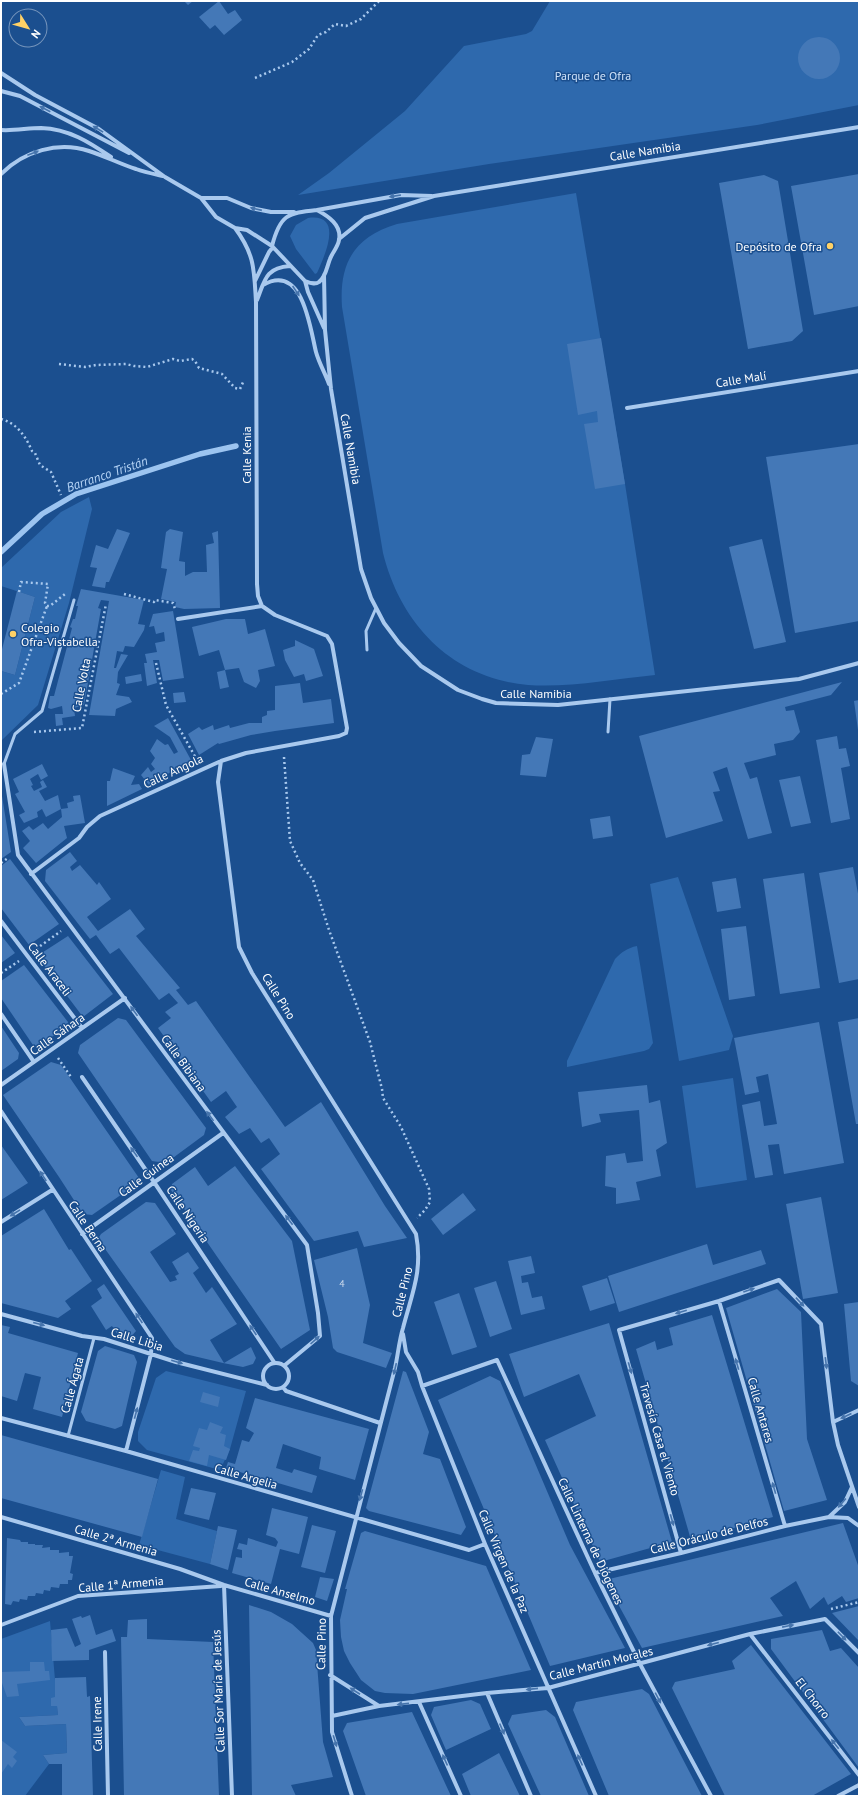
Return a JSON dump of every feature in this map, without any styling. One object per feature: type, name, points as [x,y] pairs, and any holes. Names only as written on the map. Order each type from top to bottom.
[{"type":"street","points":[[1,72],[35,95],[99,129],[165,177],[201,198],[216,217],[235,228],[247,230],[272,247],[305,281],[312,284],[319,282],[324,275],[339,239],[338,228],[328,215],[317,210],[271,212],[251,208],[227,198],[201,198]]},
{"type":"street","points":[[1,91],[20,96],[142,159]]},
{"type":"street","name":"Calle Namibia","points":[[339,239],[365,218],[434,196],[859,127]]},
{"type":"street","points":[[1,130],[40,128],[66,132],[86,140],[118,161]]},
{"type":"street","points":[[1,174],[21,159],[35,151],[53,148],[70,148],[88,151],[118,161],[135,169],[165,177]]},
{"type":"street","name":"Calle Namibia","points":[[317,210],[401,195],[434,196]]},
{"type":"street","points":[[254,281],[272,247],[277,230],[282,220],[294,212]]},
{"type":"street","name":"Calle Kenia","points":[[235,228],[246,243],[250,254],[256,302],[257,584],[258,596],[262,606]]},
{"type":"street","name":"Calle Kenia","points":[[256,302],[263,284],[273,269],[290,266]]},
{"type":"street","name":"Calle Namibia","points":[[324,275],[325,330],[331,389],[361,569],[376,608],[392,633],[410,655],[432,674],[468,694],[496,703],[558,705],[799,679],[859,663]]},
{"type":"street","name":"Calle Namibia","points":[[263,284],[274,279],[282,280],[292,285],[300,296],[310,322],[316,352],[331,389]]},
{"type":"street","name":"Calle Namibia","points":[[305,281],[308,292],[325,330]]},
{"type":"street","name":"Calle Malí","points":[[627,408],[859,371]]},
{"type":"street","points":[[178,619],[262,606]]},
{"type":"street","name":"Calle Angola","points":[[31,874],[79,838],[87,827],[100,816],[202,769],[220,761],[246,753],[339,736],[346,733],[347,728],[332,644],[327,636],[274,615],[262,606]]},
{"type":"street","name":"Calle Pino","points":[[220,761],[218,782],[238,947],[252,973],[416,1234],[420,1252],[419,1270],[402,1331],[395,1368],[331,1616],[330,1675],[332,1732],[352,1796]]},
{"type":"street","name":"Calle Bibiana","points":[[4,764],[18,855],[306,1245],[318,1313],[320,1336],[284,1365]]},
{"type":"street","name":"Calle Araceli","points":[[1,921],[82,1028]]},
{"type":"street","name":"Calle Sáhara","points":[[1,1085],[125,998]]},
{"type":"street","points":[[1,1014],[34,1062]]},
{"type":"street","name":"Calle Nigeria","points":[[82,1078],[154,1182],[274,1362]]},
{"type":"street","name":"Calle Berna","points":[[1,1111],[52,1190],[152,1338],[151,1354],[126,1451]]},
{"type":"street","name":"Calle Guinea","points":[[82,1234],[222,1133]]},
{"type":"street","points":[[1,1222],[52,1190]]},
{"type":"street","points":[[719,1301],[779,1280],[821,1324],[833,1422],[838,1445],[859,1507]]},
{"type":"street","name":"Travesía Casa el Viento","points":[[681,1553],[619,1330],[719,1301]]},
{"type":"street","name":"Calle Antares","points":[[719,1301],[785,1526]]},
{"type":"street","name":"Calle Libia","points":[[1,1314],[94,1338],[176,1362],[267,1385]]},
{"type":"street","name":"Calle Virgen de la Paz","points":[[402,1331],[406,1352],[418,1372],[422,1386],[485,1544],[596,1796]]},
{"type":"street","name":"Calle Linterna de Diógenes","points":[[422,1386],[497,1360],[595,1574],[640,1664],[711,1796]]},
{"type":"street","points":[[274,1362],[284,1365],[289,1371],[290,1376],[287,1384],[283,1387],[274,1389],[264,1382],[263,1373],[267,1366],[274,1362]]},
{"type":"street","points":[[283,1387],[286,1391],[380,1423]]},
{"type":"street","points":[[833,1422],[859,1410]]},
{"type":"street","name":"Calle Argelia","points":[[1,1418],[68,1437],[126,1451],[469,1550],[485,1544]]},
{"type":"street","points":[[829,1517],[845,1502],[852,1487]]},
{"type":"street","name":"Calle 2ª Armenia","points":[[1,1517],[180,1569],[224,1585]]},
{"type":"street","name":"Calle Oráculo de Delfos","points":[[595,1574],[785,1526],[829,1517],[848,1518],[859,1526]]},
{"type":"street","name":"Calle Anselmo","points":[[224,1585],[331,1616]]},
{"type":"street","name":"Calle 1ª Armenia","points":[[1,1625],[78,1596],[224,1585]]},
{"type":"street","name":"Calle Sor María de Jesús","points":[[224,1585],[232,1796]]},
{"type":"street","points":[[825,1619],[859,1653]]},
{"type":"street","name":"Calle Martín Morales","points":[[332,1716],[379,1706],[487,1693],[548,1688],[750,1634],[825,1619]]},
{"type":"street","name":"El Chorro","points":[[750,1634],[859,1775]]},
{"type":"street","name":"Calle Irene","points":[[105,1652],[108,1796]]},
{"type":"street","points":[[330,1675],[379,1706]]},
{"type":"street","points":[[487,1693],[531,1796]]},
{"type":"street","points":[[419,1702],[461,1796]]},
{"type":"street","points":[[838,1796],[859,1785]]},
{"type":"lane","points":[[4,764],[15,734],[42,711],[74,600]]},
{"type":"lane","points":[[367,650],[366,631],[376,608]]},
{"type":"lane","points":[[608,732],[610,699]]},
{"type":"lane","name":"Calle Ágata","points":[[68,1437],[94,1338]]},
{"type":"path","points":[[255,78],[292,62],[309,49],[318,35],[326,32],[335,24],[346,26],[361,19],[380,1]]},
{"type":"path","points":[[59,364],[85,368],[96,365],[126,364],[147,367],[173,359],[180,361],[192,359],[199,368],[222,374],[235,388],[240,389],[243,384],[244,375],[256,375]]},
{"type":"path","points":[[1,419],[9,421],[26,438],[40,465],[51,472],[61,495]]},
{"type":"path","points":[[1,694],[19,683],[47,606],[45,603],[48,584],[21,582],[19,592]]},
{"type":"path","points":[[47,606],[50,606],[67,592]]},
{"type":"path","points":[[124,594],[154,602],[155,600],[173,603],[178,619]]},
{"type":"path","name":"Calle Volta","points":[[15,734],[82,728],[106,604]]},
{"type":"path","points":[[156,663],[166,705],[202,769]]},
{"type":"path","points":[[284,746],[284,777],[290,841],[300,863],[313,880],[329,930],[370,1042],[383,1098],[401,1127],[429,1189],[430,1202],[425,1210],[410,1224]]},
{"type":"path","points":[[52,1050],[73,1080],[82,1078]]},
{"type":"path","points":[[825,1619],[831,1609],[859,1602]]},
{"type":"green space","name":"Parque de Ofra","points":[[550,1],[859,1],[859,105],[757,125],[489,164],[298,195],[329,173],[405,111],[464,46],[526,34],[532,31]]},
{"type":"green space","points":[[576,193],[625,484],[655,675],[591,683],[543,686],[528,685],[501,680],[476,672],[453,659],[434,643],[417,625],[403,603],[391,579],[383,553],[342,307],[343,277],[352,254],[360,244],[382,229],[397,224]]},
{"type":"green space","points":[[308,218],[319,218],[326,222],[329,229],[329,238],[324,257],[317,273],[315,274],[296,249],[290,236],[296,225]]},
{"type":"green space","points":[[89,497],[92,509],[69,603],[38,705],[1,741],[1,671],[15,675],[35,597],[1,586],[1,568],[61,512]]},
{"type":"green space","points":[[678,877],[733,1036],[729,1050],[679,1061],[650,884]]},
{"type":"green space","points":[[637,946],[653,1043],[649,1049],[644,1051],[567,1067],[567,1061],[615,959],[630,948]]},
{"type":"green space","points":[[733,1078],[747,1180],[696,1188],[682,1086]]},
{"type":"green space","points":[[166,1371],[246,1391],[230,1449],[220,1470],[147,1450],[138,1441],[138,1432],[156,1378]]},
{"type":"green space","points":[[161,1470],[185,1477],[176,1519],[217,1531],[210,1564],[139,1545]]},
{"type":"green space","points":[[50,1621],[58,1715],[19,1717],[25,1726],[66,1724],[67,1753],[43,1755],[49,1764],[25,1796],[1,1796],[1,1639]]},
{"type":"building","points":[[184,1],[193,1],[188,5]]},
{"type":"building","points":[[219,1],[228,14],[235,10],[242,20],[224,35],[215,25],[210,29],[199,17]]},
{"type":"building","points":[[815,37],[823,37],[831,40],[837,46],[840,58],[837,70],[831,76],[823,79],[815,79],[807,76],[801,70],[798,62],[798,54],[801,46],[807,40]]},
{"type":"building","name":"Depósito de Ofra","points":[[859,174],[859,306],[814,315],[791,186]]},
{"type":"building","points":[[764,175],[778,181],[803,331],[792,341],[748,349],[719,183]]},
{"type":"building","points":[[601,338],[625,484],[595,489],[584,424],[598,422],[597,411],[578,415],[567,344]]},
{"type":"building","points":[[859,444],[859,621],[795,633],[766,457]]},
{"type":"building","points":[[117,529],[130,533],[109,582],[106,582],[105,588],[92,586],[97,568],[90,567],[96,545],[108,549]]},
{"type":"building","points":[[170,529],[183,532],[179,561],[185,562],[185,576],[193,572],[207,572],[206,545],[214,543],[212,533],[218,531],[220,608],[184,609],[175,607],[176,602],[161,599],[167,569],[161,568],[166,532]]},
{"type":"building","points":[[762,539],[786,642],[754,649],[729,547]]},
{"type":"building","points":[[81,589],[144,600],[138,624],[145,625],[144,630],[134,647],[125,646],[123,652],[117,651],[114,668],[116,668],[121,654],[128,655],[118,672],[117,683],[120,684],[116,695],[129,697],[132,702],[116,709],[115,716],[89,715],[109,601],[101,600],[98,608],[101,609],[84,705],[74,708],[75,716],[62,718],[63,725],[56,726],[55,714],[63,714],[62,706],[51,709],[48,708],[50,696],[54,696],[72,628],[70,627],[73,619],[75,619],[78,606],[76,606]]},
{"type":"building","name":"Colegio Ofra-Vistabella","points":[[17,591],[35,597],[15,675],[1,671],[1,653]]},
{"type":"building","points":[[173,611],[184,678],[163,681],[159,660],[153,660],[157,683],[147,686],[144,663],[147,663],[145,654],[157,652],[155,643],[165,641],[164,632],[156,634],[154,626],[149,627],[153,614]]},
{"type":"building","points":[[226,619],[245,619],[248,634],[265,629],[275,666],[258,670],[260,681],[256,688],[244,682],[239,668],[225,670],[219,650],[199,656],[192,627]]},
{"type":"building","points":[[295,640],[314,649],[323,676],[306,681],[304,674],[294,677],[285,660],[283,650],[295,646]]},
{"type":"building","points":[[225,670],[229,687],[220,689],[217,672]]},
{"type":"building","points":[[141,674],[142,681],[126,684],[125,677]]},
{"type":"building","points":[[842,682],[831,695],[785,707],[786,711],[794,710],[800,732],[793,740],[774,744],[776,755],[744,763],[750,779],[757,777],[772,833],[748,839],[727,767],[713,772],[720,791],[713,792],[723,821],[666,838],[639,736]]},
{"type":"building","points":[[300,683],[303,703],[331,699],[334,723],[251,735],[219,744],[218,743],[199,755],[188,734],[199,727],[202,730],[213,725],[214,730],[229,725],[230,728],[249,723],[262,723],[262,717],[267,715],[267,711],[275,710],[275,686]]},
{"type":"building","points":[[184,692],[186,702],[174,703],[173,693]]},
{"type":"building","points":[[859,700],[859,730],[858,730],[854,701]]},
{"type":"building","points":[[168,718],[191,760],[149,785],[141,775],[148,767],[151,772],[155,769],[151,764],[155,758],[150,751],[157,739],[165,745],[168,744],[174,754],[178,752],[170,737],[154,726]]},
{"type":"building","points":[[837,736],[839,749],[846,748],[850,766],[841,768],[850,819],[831,823],[816,740]]},
{"type":"building","points":[[536,737],[553,739],[546,777],[520,775],[522,755],[530,754]]},
{"type":"building","points":[[42,764],[48,776],[41,780],[38,774],[30,779],[33,785],[31,786],[34,791],[42,787],[40,782],[43,780],[47,787],[39,791],[45,801],[58,795],[61,809],[46,817],[42,809],[37,812],[38,817],[24,823],[19,815],[25,812],[15,794],[19,792],[13,779]]},
{"type":"building","points":[[113,768],[135,776],[131,785],[139,784],[142,789],[107,806],[107,781],[110,781]]},
{"type":"building","points":[[800,776],[811,823],[791,827],[779,780]]},
{"type":"building","points":[[80,795],[85,823],[64,826],[67,838],[36,863],[23,848],[30,841],[22,831],[29,826],[33,830],[43,823],[48,829],[62,817],[61,809],[68,808],[67,803],[74,801],[73,796]]},
{"type":"building","points":[[1,796],[11,852],[1,859]]},
{"type":"building","points":[[610,816],[613,836],[593,839],[590,819]]},
{"type":"building","points":[[70,852],[77,861],[70,867],[72,871],[80,865],[97,885],[99,882],[111,899],[87,917],[98,931],[130,909],[145,929],[136,936],[180,988],[176,990],[188,1005],[196,1001],[285,1127],[321,1102],[385,1206],[407,1238],[364,1247],[358,1231],[314,1241],[261,1169],[280,1154],[269,1138],[261,1143],[250,1128],[239,1134],[225,1117],[237,1107],[226,1091],[211,1102],[158,1028],[171,1018],[165,1012],[178,1003],[169,993],[159,1000],[119,948],[110,954],[96,935],[90,939],[45,881],[46,870]]},
{"type":"building","points":[[10,859],[59,924],[29,945],[1,908],[1,866]]},
{"type":"building","points":[[853,867],[859,899],[859,979],[839,983],[819,873]]},
{"type":"building","points":[[804,873],[820,988],[780,994],[763,879]]},
{"type":"building","points":[[736,878],[741,908],[717,912],[712,882]]},
{"type":"building","points":[[746,926],[755,996],[729,1000],[721,929]]},
{"type":"building","points":[[1,935],[15,953],[1,963]]},
{"type":"building","points":[[68,936],[113,994],[83,1017],[37,956]]},
{"type":"building","points":[[24,965],[68,1022],[67,1027],[38,1046],[33,1045],[1,998],[1,981]]},
{"type":"building","points":[[118,1018],[126,1020],[206,1128],[204,1135],[166,1163],[152,1161],[78,1053],[80,1045]]},
{"type":"building","points":[[859,1018],[859,1124],[856,1124],[838,1022]]},
{"type":"building","points":[[819,1022],[844,1163],[784,1174],[779,1144],[768,1145],[773,1175],[755,1178],[742,1105],[760,1101],[764,1126],[777,1124],[768,1074],[756,1077],[759,1092],[745,1095],[734,1038]]},
{"type":"building","points":[[1,1026],[19,1053],[18,1059],[1,1071]]},
{"type":"building","points":[[51,1062],[61,1065],[139,1178],[138,1183],[92,1215],[83,1214],[3,1095]]},
{"type":"building","points":[[647,1085],[649,1103],[660,1100],[667,1143],[656,1150],[661,1176],[636,1182],[640,1200],[616,1204],[616,1188],[605,1186],[606,1156],[625,1153],[627,1163],[643,1161],[639,1110],[599,1114],[601,1122],[582,1127],[578,1092]]},
{"type":"building","points":[[1,1145],[28,1183],[1,1200]]},
{"type":"building","points":[[235,1166],[292,1241],[310,1330],[281,1349],[171,1190],[172,1184],[195,1167],[208,1186]]},
{"type":"building","points":[[463,1193],[476,1210],[443,1235],[431,1219]]},
{"type":"building","points":[[821,1197],[838,1293],[803,1299],[786,1204]]},
{"type":"building","points":[[146,1202],[155,1203],[176,1234],[150,1252],[170,1282],[177,1280],[175,1276],[179,1274],[172,1262],[188,1252],[199,1268],[193,1273],[206,1293],[212,1287],[237,1324],[210,1340],[224,1363],[251,1347],[256,1358],[253,1364],[243,1367],[223,1363],[185,1354],[175,1347],[98,1239],[101,1234]]},
{"type":"building","points":[[44,1209],[69,1250],[71,1249],[92,1281],[65,1301],[71,1309],[58,1318],[1,1303],[1,1236]]},
{"type":"building","points":[[707,1244],[713,1265],[761,1250],[766,1264],[619,1312],[608,1276]]},
{"type":"building","points":[[357,1248],[370,1305],[363,1343],[392,1353],[386,1368],[337,1352],[333,1348],[328,1317],[314,1260]]},
{"type":"building","points":[[531,1256],[535,1273],[521,1276],[522,1283],[528,1282],[532,1298],[542,1296],[545,1309],[521,1315],[508,1261]]},
{"type":"building","points":[[607,1278],[615,1303],[590,1311],[582,1286]]},
{"type":"building","points":[[496,1281],[512,1329],[490,1337],[474,1288]]},
{"type":"building","points":[[104,1284],[136,1331],[129,1339],[122,1332],[118,1335],[112,1326],[106,1330],[91,1306],[102,1298],[97,1289]]},
{"type":"building","points":[[777,1289],[801,1312],[807,1439],[827,1500],[784,1511],[726,1308]]},
{"type":"building","points":[[459,1293],[477,1347],[452,1355],[434,1302]]},
{"type":"building","points":[[859,1302],[859,1386],[851,1381],[844,1304]]},
{"type":"building","points":[[712,1315],[773,1517],[691,1540],[636,1349],[655,1341],[657,1350],[673,1345],[669,1328]]},
{"type":"building","points":[[609,1323],[672,1542],[600,1562],[545,1440],[596,1416],[579,1374],[524,1397],[509,1354]]},
{"type":"building","points":[[1,1325],[10,1327],[8,1333],[78,1353],[62,1417],[33,1409],[41,1377],[25,1373],[17,1401],[1,1396]]},
{"type":"building","points":[[105,1346],[134,1355],[137,1362],[122,1426],[115,1429],[86,1421],[81,1412],[98,1351]]},
{"type":"building","points":[[403,1371],[406,1372],[429,1432],[423,1454],[440,1459],[466,1527],[461,1535],[369,1511],[366,1508]]},
{"type":"building","points":[[490,1376],[500,1381],[570,1545],[625,1648],[550,1666],[438,1400]]},
{"type":"building","points":[[203,1392],[220,1397],[218,1407],[200,1402]]},
{"type":"building","points":[[255,1398],[369,1429],[355,1480],[319,1469],[321,1457],[283,1444],[276,1468],[292,1473],[294,1469],[317,1476],[312,1493],[233,1470],[232,1474],[225,1471],[228,1462],[235,1464],[242,1440],[249,1442],[254,1433],[246,1428]]},
{"type":"building","points":[[210,1422],[223,1427],[220,1433],[226,1435],[224,1446],[230,1449],[226,1460],[209,1455],[207,1466],[189,1461],[193,1450],[199,1451],[200,1448],[193,1446],[199,1428],[207,1430]]},
{"type":"building","points":[[1,1435],[158,1479],[142,1537],[1,1498]]},
{"type":"building","points":[[191,1488],[216,1493],[209,1520],[184,1514]]},
{"type":"building","points":[[272,1508],[308,1517],[299,1554],[280,1549],[271,1584],[232,1573],[236,1557],[242,1558],[242,1550],[237,1549],[239,1543],[247,1545],[248,1538],[276,1547],[278,1542],[275,1538],[266,1535]]},
{"type":"building","points":[[843,1523],[859,1568],[859,1598],[846,1602],[842,1596],[828,1605],[824,1597],[810,1609],[796,1581],[770,1598],[783,1616],[642,1648],[605,1580]]},
{"type":"building","points":[[312,1525],[336,1531],[325,1573],[301,1567]]},
{"type":"building","points":[[218,1526],[237,1530],[228,1570],[210,1564]]},
{"type":"building","points":[[365,1531],[486,1566],[531,1670],[413,1694],[385,1693],[375,1691],[361,1680],[344,1651],[340,1620],[347,1589],[345,1589],[361,1533]]},
{"type":"building","points":[[7,1538],[20,1540],[21,1542],[28,1542],[28,1544],[43,1545],[42,1548],[50,1547],[50,1550],[59,1550],[59,1553],[69,1552],[69,1556],[73,1556],[70,1573],[73,1574],[72,1580],[68,1580],[68,1584],[60,1584],[59,1588],[51,1587],[50,1591],[44,1590],[43,1594],[36,1593],[35,1596],[28,1596],[27,1600],[20,1599],[19,1602],[13,1601],[11,1605],[5,1604]]},
{"type":"building","points":[[320,1577],[334,1579],[327,1601],[315,1597]]},
{"type":"building","points":[[249,1605],[271,1612],[292,1624],[313,1643],[316,1650],[323,1742],[333,1777],[291,1785],[296,1796],[252,1796]]},
{"type":"building","points":[[859,1606],[859,1641],[832,1613]]},
{"type":"building","points":[[90,1615],[96,1635],[112,1629],[116,1641],[89,1650],[89,1660],[52,1661],[51,1630],[67,1628],[75,1647],[81,1644],[72,1619]]},
{"type":"building","points":[[147,1619],[147,1639],[213,1642],[219,1796],[124,1796],[121,1637],[127,1637],[128,1620]]},
{"type":"building","points":[[822,1630],[830,1651],[841,1648],[859,1668],[859,1768],[771,1649],[771,1639]]},
{"type":"building","points":[[751,1645],[851,1774],[812,1796],[725,1796],[672,1688],[675,1682],[735,1669],[732,1661]]},
{"type":"building","points":[[30,1662],[44,1662],[45,1671],[49,1671],[50,1680],[17,1684],[19,1696],[7,1697],[1,1680],[1,1672],[30,1671]]},
{"type":"building","points":[[86,1677],[87,1697],[90,1696],[93,1796],[62,1796],[62,1764],[49,1764],[43,1755],[67,1753],[66,1724],[25,1726],[19,1717],[58,1715],[57,1706],[51,1706],[51,1698],[55,1697],[55,1678]]},
{"type":"building","points":[[642,1689],[649,1694],[702,1796],[609,1796],[573,1710],[576,1702]]},
{"type":"building","points":[[471,1700],[480,1704],[491,1729],[446,1750],[431,1715],[434,1707]]},
{"type":"building","points":[[546,1710],[555,1717],[589,1796],[541,1796],[508,1724],[512,1715]]},
{"type":"building","points":[[412,1712],[451,1796],[366,1796],[343,1731],[347,1723]]},
{"type":"building","points":[[1,1740],[17,1752],[13,1757],[17,1761],[12,1768],[8,1764],[1,1774]]},
{"type":"building","points":[[499,1753],[520,1796],[471,1796],[462,1774]]},
{"type":"waterway","name":"Barranco Tristán","points":[[1,552],[42,514],[76,494],[200,454],[236,446]]},
{"type":"place","name":"Depósito de Ofra","points":[[830,246]]},
{"type":"place","name":"Colegio Ofra-Vistabella","points":[[13,634]]}]
